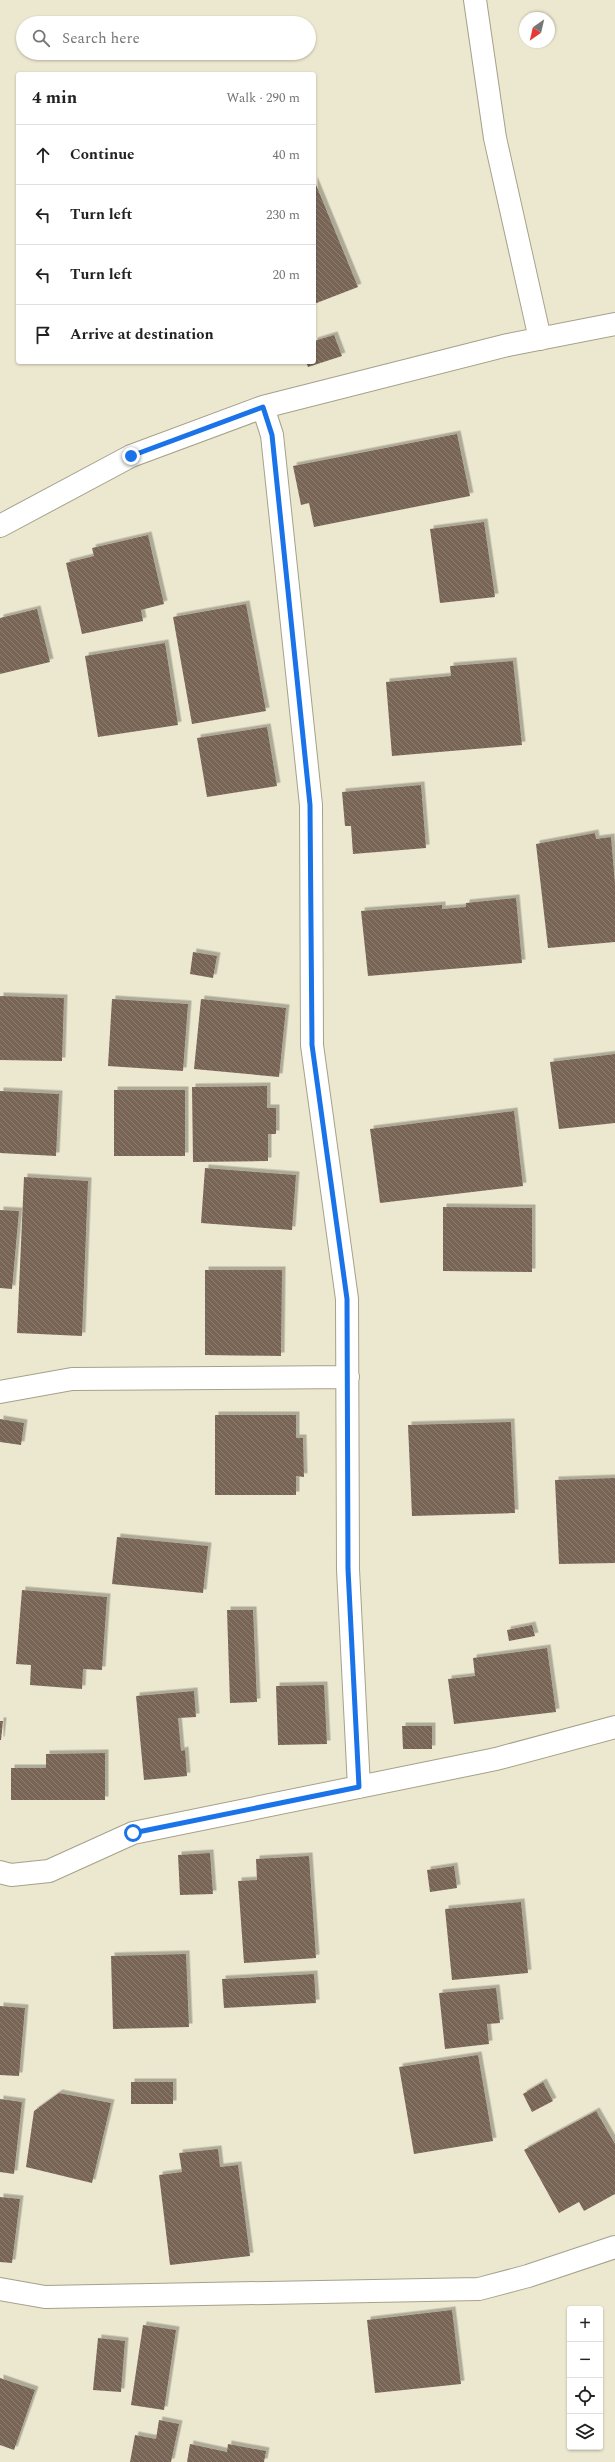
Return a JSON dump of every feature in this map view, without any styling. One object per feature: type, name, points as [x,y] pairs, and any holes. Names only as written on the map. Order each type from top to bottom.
[{"type":"street","points":[[475,0],[495,138],[540,339]]},
{"type":"street","points":[[0,526],[131,456],[263,407],[540,339],[615,324]]},
{"type":"street","points":[[263,407],[272,435],[310,805],[312,1045],[347,1299],[348,1569],[359,1787]]},
{"type":"street","points":[[0,1392],[72,1379],[348,1377]]},
{"type":"street","points":[[0,1872],[11,1874],[49,1871],[133,1833],[496,1759],[615,1727]]},
{"type":"street","points":[[0,2289],[45,2297],[479,2289],[528,2276],[615,2247]]},
{"type":"building","points":[[316,185],[358,287],[316,303]]},
{"type":"building","points":[[334,335],[342,356],[308,367],[307,364],[316,364],[316,340]]},
{"type":"building","points":[[457,434],[470,496],[314,527],[309,503],[301,505],[293,466]]},
{"type":"building","points":[[484,522],[495,597],[440,603],[430,529]]},
{"type":"building","points":[[148,535],[164,604],[141,610],[143,621],[82,634],[66,563],[94,556],[92,548]]},
{"type":"building","points":[[246,604],[266,711],[192,724],[173,617]]},
{"type":"building","points":[[37,609],[50,662],[0,674],[0,618]]},
{"type":"building","points":[[165,643],[178,725],[98,737],[85,656]]},
{"type":"building","points":[[513,661],[522,745],[392,756],[386,682],[451,676],[450,666]]},
{"type":"building","points":[[267,727],[277,786],[207,797],[197,738]]},
{"type":"building","points":[[421,785],[426,848],[353,854],[351,826],[345,826],[342,792]]},
{"type":"building","points":[[595,833],[596,839],[611,837],[615,884],[615,942],[548,948],[536,844]]},
{"type":"building","points":[[516,898],[522,963],[368,976],[361,911],[442,905],[442,909],[466,907],[466,903]]},
{"type":"building","points":[[193,952],[217,956],[213,978],[190,974]]},
{"type":"building","points":[[0,996],[64,998],[62,1061],[0,1060]]},
{"type":"building","points":[[112,999],[188,1004],[183,1071],[108,1066]]},
{"type":"building","points":[[201,999],[286,1008],[279,1077],[194,1069]]},
{"type":"building","points":[[615,1054],[615,1123],[559,1129],[550,1062]]},
{"type":"building","points":[[267,1086],[267,1108],[276,1108],[276,1134],[268,1134],[268,1161],[193,1162],[192,1087]]},
{"type":"building","points":[[114,1090],[185,1090],[185,1156],[114,1156]]},
{"type":"building","points":[[0,1091],[59,1094],[56,1156],[0,1153]]},
{"type":"building","points":[[514,1111],[523,1186],[380,1203],[370,1129]]},
{"type":"building","points":[[205,1168],[296,1175],[292,1230],[201,1223]]},
{"type":"building","points":[[24,1177],[88,1181],[82,1336],[17,1333]]},
{"type":"building","points":[[443,1207],[532,1208],[532,1272],[443,1271]]},
{"type":"building","points":[[0,1210],[19,1211],[12,1289],[0,1288]]},
{"type":"building","points":[[205,1270],[282,1270],[281,1356],[205,1355]]},
{"type":"building","points":[[215,1415],[296,1415],[296,1438],[303,1438],[304,1477],[296,1476],[296,1495],[215,1495]]},
{"type":"building","points":[[0,1419],[24,1423],[21,1445],[0,1442]]},
{"type":"building","points":[[511,1422],[515,1513],[412,1516],[408,1425]]},
{"type":"building","points":[[615,1478],[615,1563],[559,1564],[555,1480]]},
{"type":"building","points":[[117,1537],[208,1546],[203,1593],[112,1584]]},
{"type":"building","points":[[22,1590],[107,1597],[102,1670],[83,1669],[82,1689],[30,1685],[31,1665],[16,1664]]},
{"type":"building","points":[[227,1610],[253,1610],[257,1702],[230,1703]]},
{"type":"building","points":[[532,1625],[535,1636],[509,1641],[507,1630]]},
{"type":"building","points":[[547,1648],[556,1712],[454,1724],[448,1679],[475,1676],[473,1658]]},
{"type":"building","points":[[324,1685],[327,1744],[278,1745],[276,1686]]},
{"type":"building","points":[[194,1691],[196,1717],[178,1718],[181,1751],[185,1750],[187,1776],[144,1780],[136,1696]]},
{"type":"building","points":[[0,1721],[3,1721],[1,1740],[0,1740]]},
{"type":"building","points":[[402,1726],[432,1726],[432,1749],[403,1749]]},
{"type":"building","points":[[105,1753],[105,1800],[11,1800],[11,1768],[46,1768],[46,1754]]},
{"type":"building","points":[[210,1853],[213,1894],[180,1895],[178,1855]]},
{"type":"building","points":[[309,1856],[316,1958],[244,1963],[238,1881],[257,1880],[256,1859]]},
{"type":"building","points":[[454,1866],[457,1888],[430,1892],[427,1870]]},
{"type":"building","points":[[521,1902],[528,1973],[452,1980],[445,1909]]},
{"type":"building","points":[[186,1954],[189,2027],[113,2029],[111,1956]]},
{"type":"building","points":[[314,1974],[316,2003],[224,2008],[222,1979]]},
{"type":"building","points":[[496,1988],[500,2023],[487,2024],[489,2044],[445,2049],[439,1993]]},
{"type":"building","points":[[0,2006],[25,2008],[19,2076],[0,2075]]},
{"type":"building","points":[[478,2055],[493,2141],[414,2154],[399,2067]]},
{"type":"building","points":[[131,2082],[173,2082],[173,2104],[131,2104]]},
{"type":"building","points":[[543,2082],[553,2101],[532,2112],[523,2094]]},
{"type":"building","points":[[59,2093],[111,2103],[92,2183],[26,2167],[34,2111]]},
{"type":"building","points":[[0,2099],[22,2102],[14,2174],[0,2172]]},
{"type":"building","points":[[596,2111],[615,2144],[615,2194],[584,2211],[579,2202],[559,2213],[524,2150]]},
{"type":"building","points":[[218,2149],[220,2167],[238,2165],[250,2256],[170,2265],[159,2175],[182,2172],[179,2153]]},
{"type":"building","points":[[0,2197],[20,2199],[12,2263],[0,2262]]},
{"type":"building","points":[[452,2310],[461,2384],[375,2393],[367,2320]]},
{"type":"building","points":[[143,2325],[176,2330],[164,2410],[131,2405]]},
{"type":"building","points":[[98,2338],[125,2341],[121,2392],[93,2390]]},
{"type":"building","points":[[0,2378],[35,2390],[14,2450],[0,2445]]},
{"type":"building","points":[[159,2420],[179,2424],[171,2462],[130,2462],[135,2435],[156,2439]]},
{"type":"building","points":[[190,2444],[227,2452],[228,2444],[266,2451],[264,2462],[187,2462]]},
{"type":"route","points":[[131,456],[263,407],[272,435],[287,567],[310,805],[312,1045],[347,1299],[348,1569],[359,1787],[133,1833]]}]
